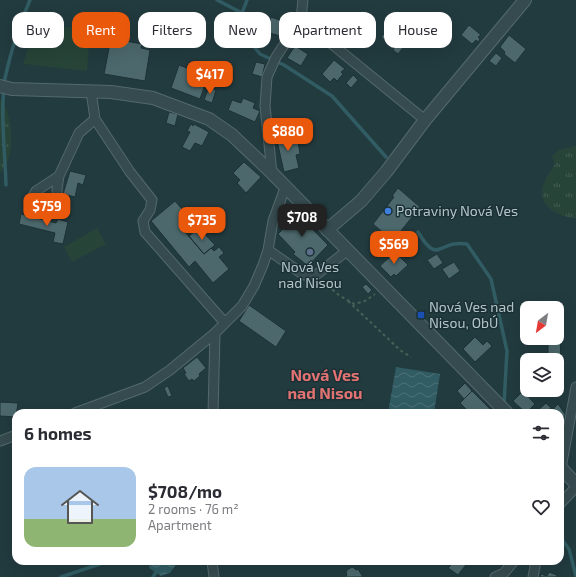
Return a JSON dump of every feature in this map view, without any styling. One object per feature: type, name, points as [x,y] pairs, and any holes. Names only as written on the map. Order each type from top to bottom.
[{"type":"street","points":[[301,12],[303,0]]},
{"type":"street","points":[[327,230],[360,200],[386,172],[425,120],[525,0]]},
{"type":"street","points":[[272,173],[265,106],[267,77],[271,65],[281,48]]},
{"type":"street","points":[[336,48],[425,120]]},
{"type":"street","points":[[0,86],[12,89],[111,92],[153,98],[209,119],[232,135],[272,173],[285,188],[348,250],[503,409]]},
{"type":"street","points":[[91,91],[95,119],[130,172],[152,200],[150,210],[143,221],[144,232],[225,323]]},
{"type":"street","points":[[59,176],[79,133],[95,119]]},
{"type":"street","points":[[86,409],[145,387],[170,370],[215,333],[242,306],[254,286],[268,250],[273,221],[285,188]]},
{"type":"street","points":[[268,250],[304,275],[316,275],[348,250]]},
{"type":"street","points":[[213,409],[215,333]]},
{"type":"street","points":[[564,452],[576,387]]},
{"type":"street","points":[[0,441],[12,436]]},
{"type":"street","points":[[564,471],[576,484]]},
{"type":"street","points":[[564,500],[576,487]]},
{"type":"street","points":[[212,565],[214,577]]},
{"type":"street","points":[[495,577],[504,573],[511,565]]},
{"type":"street","points":[[533,577],[535,565]]},
{"type":"path","points":[[316,275],[340,296],[354,304],[364,301],[384,288]]},
{"type":"path","points":[[348,301],[400,350],[411,357]]},
{"type":"green space","points":[[64,27],[72,28],[72,48],[89,48],[87,71],[23,64],[28,48],[64,48]]},
{"type":"green space","points":[[0,100],[4,105],[9,120],[11,129],[11,146],[8,160],[0,173]]},
{"type":"green space","points":[[576,146],[576,218],[573,218],[561,215],[550,209],[543,199],[542,193],[544,183],[555,164],[552,156],[559,150]]},
{"type":"green space","points":[[97,228],[106,244],[72,262],[64,247]]},
{"type":"water","points":[[396,367],[440,374],[435,409],[389,409]]},
{"type":"water","points":[[149,565],[176,565],[170,573],[161,576],[149,568]]},
{"type":"building","points":[[271,17],[279,20],[279,36],[271,33]]},
{"type":"building","points":[[469,25],[481,35],[478,37],[480,39],[478,42],[476,40],[472,44],[461,35]]},
{"type":"building","points":[[509,35],[526,49],[515,63],[504,54],[505,52],[500,47]]},
{"type":"building","points":[[130,42],[138,43],[138,48],[150,50],[145,81],[104,74],[109,48],[130,48]]},
{"type":"building","points":[[294,48],[298,48],[308,54],[301,66],[287,58]]},
{"type":"building","points":[[394,48],[403,48],[398,54],[393,50]]},
{"type":"building","points":[[496,53],[502,58],[496,66],[489,61]]},
{"type":"building","points":[[334,60],[345,69],[341,72],[343,74],[337,81],[334,78],[330,82],[322,74]]},
{"type":"building","points":[[256,62],[265,64],[262,77],[252,74]]},
{"type":"building","points":[[179,65],[208,76],[200,99],[171,88]]},
{"type":"building","points":[[353,75],[358,80],[351,88],[346,83]]},
{"type":"building","points":[[209,87],[216,90],[212,103],[204,100]]},
{"type":"building","points":[[243,98],[255,103],[253,108],[260,111],[255,122],[228,110],[232,100],[241,103]]},
{"type":"building","points":[[169,112],[178,114],[175,126],[166,123]]},
{"type":"building","points":[[191,124],[193,126],[194,124],[209,132],[202,146],[195,143],[190,151],[182,147],[190,132],[187,131]]},
{"type":"building","points":[[291,133],[293,142],[298,141],[300,154],[296,155],[299,168],[284,172],[276,136]]},
{"type":"building","points":[[244,162],[261,177],[246,193],[237,183],[240,180],[233,173]]},
{"type":"building","points":[[70,171],[86,175],[83,185],[78,183],[75,197],[63,194]]},
{"type":"building","points":[[398,188],[420,207],[393,241],[373,224],[394,197],[392,196]]},
{"type":"building","points":[[175,201],[189,217],[179,225],[204,254],[211,248],[214,251],[219,247],[224,253],[219,257],[229,269],[213,283],[195,261],[189,267],[151,221]]},
{"type":"building","points":[[291,207],[328,245],[308,266],[293,254],[295,252],[278,234],[284,228],[281,226],[288,219],[284,215]]},
{"type":"building","points":[[21,214],[56,223],[58,219],[68,222],[63,244],[53,242],[55,233],[19,224]]},
{"type":"building","points":[[199,228],[215,245],[204,254],[189,236]]},
{"type":"building","points":[[395,252],[408,265],[396,276],[394,274],[391,277],[380,266]]},
{"type":"building","points":[[437,254],[443,263],[434,269],[427,260]]},
{"type":"building","points":[[454,262],[460,271],[449,279],[442,269]]},
{"type":"building","points":[[366,284],[372,290],[368,294],[362,287]]},
{"type":"building","points":[[249,305],[286,331],[276,347],[239,321]]},
{"type":"building","points":[[475,337],[483,345],[487,341],[492,346],[475,362],[463,349]]},
{"type":"building","points":[[548,345],[560,345],[561,353],[548,353]]},
{"type":"building","points":[[197,357],[206,368],[194,381],[192,379],[189,381],[184,374],[186,373],[183,368]]},
{"type":"building","points":[[465,383],[472,391],[464,399],[457,391]]},
{"type":"building","points":[[168,386],[172,396],[168,397],[164,388]]},
{"type":"building","points":[[472,391],[490,409],[466,409],[460,403]]},
{"type":"building","points":[[520,394],[520,397],[529,397],[535,404],[530,409],[522,409],[513,401]]},
{"type":"building","points":[[0,402],[18,403],[17,409],[12,409],[12,417],[0,416]]},
{"type":"building","points":[[546,403],[551,408],[550,409],[539,409]]},
{"type":"building","points":[[558,404],[562,409],[555,409]]},
{"type":"building","points":[[451,565],[466,565],[458,575],[448,568]]},
{"type":"building","points":[[352,567],[356,570],[358,569],[363,577],[345,577],[347,575],[347,570]]},
{"type":"building","points":[[549,572],[557,575],[556,577],[540,577],[541,574],[547,576]]},
{"type":"waterway","points":[[6,185],[3,118],[5,78],[22,19],[30,0]]},
{"type":"waterway","points":[[217,0],[240,12]]},
{"type":"waterway","points":[[247,0],[242,13],[247,38],[260,54],[284,65],[332,96],[386,157]]},
{"type":"waterway","points":[[418,232],[430,248],[435,250],[457,243],[467,244],[491,279],[507,351],[504,404]]},
{"type":"waterway","points":[[564,542],[569,549],[576,576]]},
{"type":"waterway","points":[[61,577],[97,565]]},
{"type":"waterway","points":[[153,577],[158,569]]},
{"type":"place","name":"Potraviny Nová Ves","points":[[388,211]]},
{"type":"place","name":"Nová Ves nad Nisou","points":[[310,252]]},
{"type":"place","name":"Nová Ves nad Nisou, ObÚ","points":[[421,315]]},
{"type":"district","name":"Nová Ves nad Nisou","points":[[325,384]]}]
